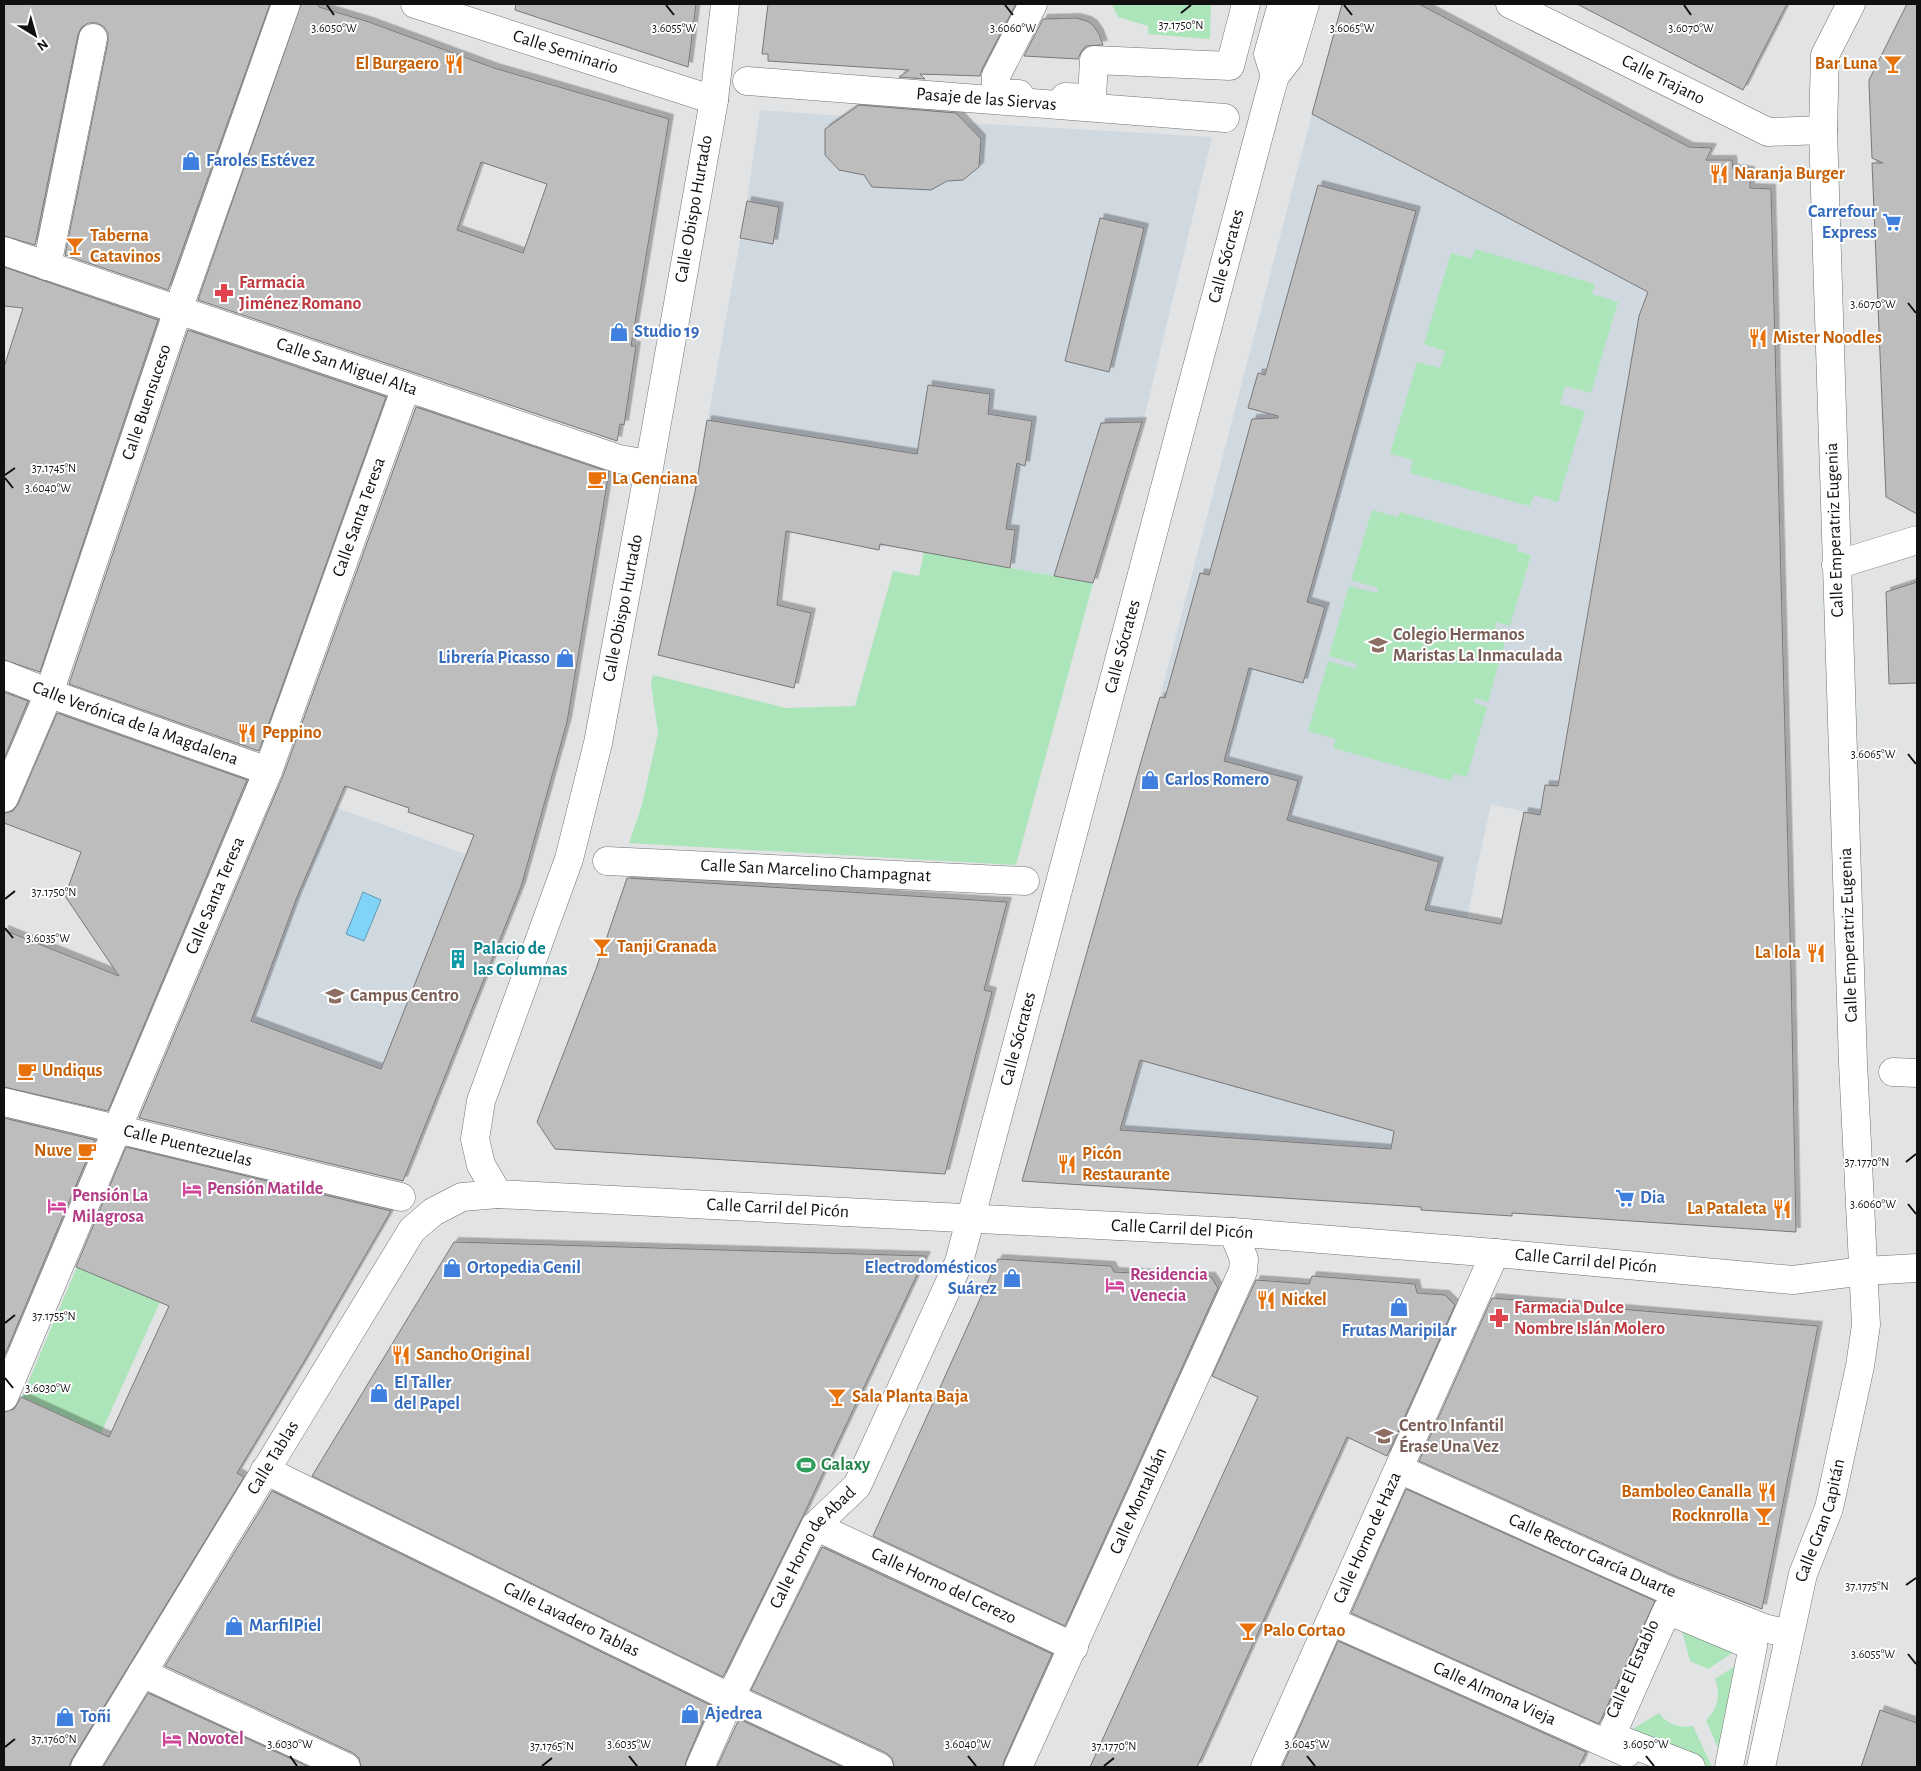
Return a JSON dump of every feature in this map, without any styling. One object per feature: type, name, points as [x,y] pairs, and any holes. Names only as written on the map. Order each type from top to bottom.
[{"type":"street","name":"Calle Buensuceso","points":[[4,798],[49,693],[178,310],[286,4]]},
{"type":"street","name":"Calle Seminario","points":[[415,4],[714,100]]},
{"type":"street","name":"Calle Obispo Hurtado","points":[[498,1194],[481,1165],[475,1139],[481,1101],[569,859],[598,743],[714,100],[725,4]]},
{"type":"street","points":[[997,96],[996,76],[1033,4]]},
{"type":"street","points":[[997,96],[1043,4]]},
{"type":"street","points":[[997,96],[1092,98],[1094,60],[1230,66],[1246,4]]},
{"type":"street","points":[[1275,76],[1268,54],[1282,4]]},
{"type":"street","name":"Calle Sócrates","points":[[970,1218],[1275,76],[1289,58],[1305,4]]},
{"type":"street","name":"Calle Trajano","points":[[1510,4],[1768,132],[1823,130]]},
{"type":"street","name":"Calle Emperatriz Eugenia","points":[[1851,4],[1825,55],[1823,130],[1853,1063],[1864,1271]]},
{"type":"street","points":[[47,266],[92,38]]},
{"type":"street","name":"Pasaje de las Siervas","points":[[747,81],[997,96],[1225,118]]},
{"type":"street","name":"Calle San Miguel Alta","points":[[4,251],[618,459],[649,464]]},
{"type":"street","name":"Calle Santa Teresa","points":[[4,1397],[268,770],[406,387]]},
{"type":"street","points":[[1836,565],[1917,540]]},
{"type":"street","name":"Calle Verónica de la Magdalena","points":[[4,675],[49,693],[268,770]]},
{"type":"street","name":"Calle San Marcelino Champagnat","points":[[607,861],[1025,881]]},
{"type":"street","name":"Calle Puentezuelas","points":[[4,1102],[401,1197]]},
{"type":"street","name":"Calle Carril del Picón","points":[[498,1194],[1233,1232],[1793,1280],[1864,1271],[1917,1268]]},
{"type":"street","name":"Calle Tablas","points":[[85,1767],[412,1230],[433,1212],[462,1197],[498,1194]]},
{"type":"street","name":"Calle Horno de Abad","points":[[700,1767],[731,1697],[815,1526],[857,1486],[959,1262],[970,1218]]},
{"type":"street","name":"Calle Montalbán","points":[[1018,1767],[1243,1271],[1244,1259],[1233,1232]]},
{"type":"street","name":"Calle Horno de Haza","points":[[1265,1767],[1400,1469],[1495,1253]]},
{"type":"street","name":"Calle Gran Capitán","points":[[1760,1767],[1803,1574],[1829,1508],[1860,1366],[1866,1325],[1864,1271]]},
{"type":"street","name":"Calle Rector García Duarte","points":[[1400,1469],[1670,1591],[1764,1628],[1789,1634]]},
{"type":"street","name":"Calle Lavadero Tablas","points":[[265,1470],[879,1767]]},
{"type":"street","name":"Calle Horno del Cerezo","points":[[815,1526],[1074,1646]]},
{"type":"street","name":"Calle El Establo","points":[[1602,1737],[1664,1601]]},
{"type":"street","points":[[1690,1767],[1611,1736],[1667,1610],[1753,1646],[1729,1767]]},
{"type":"street","name":"Calle Almona Vieja","points":[[1331,1622],[1658,1767]]},
{"type":"street","points":[[142,1673],[346,1767]]},
{"type":"shaded area","points":[[760,110],[1212,137],[1146,410],[1093,583],[880,545],[879,550],[782,530],[718,495],[695,492],[747,201]]},
{"type":"shaded area","name":"Colegio Hermanos Maristas La Inmaculada","points":[[1312,114],[1648,292],[1639,316],[1557,786],[1545,785],[1540,815],[1491,804],[1411,1206],[1105,1187],[1235,717],[1160,697]]},
{"type":"shaded area","name":"Campus Centro","points":[[276,786],[526,876],[402,1184],[144,1116]]},
{"type":"green space","points":[[1112,4],[1211,4],[1210,39],[1148,34],[1148,26],[1118,17]]},
{"type":"green space","points":[[1475,249],[1595,284],[1592,294],[1618,302],[1591,393],[1565,386],[1560,404],[1585,411],[1558,502],[1534,495],[1530,506],[1410,473],[1413,460],[1390,454],[1417,362],[1440,368],[1445,351],[1424,344],[1451,253],[1472,259]]},
{"type":"green space","points":[[1372,510],[1398,517],[1400,512],[1518,545],[1517,551],[1531,555],[1510,626],[1496,622],[1495,628],[1508,631],[1488,702],[1475,698],[1474,703],[1487,707],[1467,777],[1454,774],[1451,781],[1333,748],[1336,739],[1308,731],[1328,661],[1356,669],[1357,664],[1329,656],[1349,586],[1377,593],[1378,588],[1351,580]]},
{"type":"green space","points":[[924,552],[1093,583],[1016,865],[629,843],[642,805],[658,733],[651,683],[653,675],[786,708],[855,706],[893,571],[919,576]]},
{"type":"green space","points":[[77,1267],[160,1302],[101,1433],[22,1397]]},
{"type":"green space","points":[[1678,1615],[1746,1644],[1708,1669],[1690,1661]]},
{"type":"green space","points":[[1752,1655],[1726,1767],[1706,1720],[1716,1706],[1718,1691],[1715,1679]]},
{"type":"green space","points":[[1659,1713],[1674,1725],[1693,1726],[1712,1767],[1691,1767],[1618,1738]]},
{"type":"water","points":[[363,892],[381,900],[364,941],[346,934]]},
{"type":"building","points":[[4,4],[270,4],[168,290],[65,255],[108,41],[108,33],[104,27],[97,23],[88,23],[81,28],[78,35],[35,245],[4,236]]},
{"type":"building","points":[[301,4],[317,4],[319,7],[369,22],[494,68],[669,119],[631,346],[636,346],[624,425],[620,424],[617,441],[198,300]],"holes":[[[481,162],[547,184],[523,253],[457,230]]]},
{"type":"building","points":[[516,4],[696,4],[688,67],[515,10]]},
{"type":"building","points":[[768,4],[1016,4],[980,76],[920,74],[925,79],[899,77],[909,70],[768,61],[768,54],[762,54]]},
{"type":"building","points":[[1342,4],[1419,4],[1689,147],[1712,148],[1706,160],[1732,160],[1733,169],[1750,171],[1750,188],[1771,189],[1796,1232],[1512,1213],[1512,1216],[1421,1210],[1421,1207],[1022,1181],[1142,758],[1160,697],[1165,698],[1200,573],[1209,575],[1252,419],[1278,418],[1278,416],[1248,408],[1258,373],[1265,375],[1318,185],[1416,211],[1307,602],[1325,607],[1303,683],[1249,668],[1224,761],[1298,781],[1287,820],[1439,862],[1425,910],[1501,924],[1524,812],[1540,815],[1545,785],[1558,786],[1639,316],[1648,292],[1312,114]],"holes":[[[1140,1060],[1394,1131],[1391,1149],[1120,1130]]]},
{"type":"building","points":[[1577,4],[1787,4],[1743,90]]},
{"type":"building","points":[[1907,4],[1917,4],[1917,514],[1886,497],[1872,163],[1883,163],[1872,158],[1869,84],[1869,80]]},
{"type":"building","points":[[1076,18],[1093,25],[1103,45],[1086,46],[1078,59],[1024,56],[1043,19]]},
{"type":"building","points":[[859,105],[956,113],[981,139],[979,167],[963,180],[947,181],[931,190],[872,187],[864,175],[839,170],[825,155],[825,129]]},
{"type":"building","points":[[747,201],[779,207],[773,244],[740,238]]},
{"type":"building","points":[[1100,218],[1144,228],[1109,372],[1065,361]]},
{"type":"building","points":[[4,267],[158,320],[40,672],[4,660],[4,367],[23,308],[4,306]]},
{"type":"building","points":[[188,330],[386,397],[259,751],[69,684]]},
{"type":"building","points":[[928,385],[990,394],[988,414],[1032,421],[1025,466],[1017,463],[1006,529],[1015,530],[1010,568],[880,544],[879,550],[786,531],[777,605],[811,613],[794,688],[658,655],[695,492],[707,420],[917,454]]},
{"type":"building","points":[[416,407],[609,472],[567,722],[521,887],[403,1181],[139,1118],[283,776]],"holes":[[[345,786],[409,808],[408,812],[474,835],[381,1069],[251,1021],[297,897]]]},
{"type":"building","points":[[1142,422],[1093,583],[1054,576],[1101,423]]},
{"type":"building","points":[[1917,582],[1917,683],[1889,684],[1886,592]]},
{"type":"building","points":[[4,692],[28,701],[4,759]]},
{"type":"building","points":[[57,713],[247,780],[108,1111],[4,1087],[4,930],[119,976],[65,896],[81,852],[4,823],[4,813],[13,811],[18,804]]},
{"type":"building","points":[[627,878],[1007,902],[984,990],[992,992],[945,1174],[555,1149],[537,1122],[596,969]]},
{"type":"building","points":[[4,1118],[95,1140],[4,1357]]},
{"type":"building","points":[[126,1147],[391,1211],[237,1473],[244,1477],[72,1759],[69,1767],[4,1767],[4,1412],[14,1409],[21,1397],[109,1437],[169,1306],[76,1267]]},
{"type":"building","points":[[454,1242],[926,1256],[803,1516],[723,1677],[312,1476]]},
{"type":"building","points":[[998,1259],[1111,1266],[1114,1272],[1211,1277],[1218,1288],[1065,1626],[873,1536]]},
{"type":"building","points":[[1312,1276],[1415,1284],[1417,1293],[1445,1295],[1455,1305],[1387,1456],[1347,1437],[1197,1767],[1090,1767],[1258,1397],[1212,1376],[1256,1280],[1309,1284]]},
{"type":"building","points":[[1492,1298],[1818,1326],[1762,1609],[1677,1577],[1419,1461]]},
{"type":"building","points":[[1406,1489],[1655,1601],[1599,1724],[1351,1613]]},
{"type":"building","points":[[272,1491],[710,1705],[685,1767],[361,1767],[359,1758],[353,1753],[165,1666]]},
{"type":"building","points":[[822,1547],[1052,1654],[1003,1767],[894,1767],[892,1758],[886,1753],[751,1690]]},
{"type":"building","points":[[1338,1641],[1586,1752],[1579,1767],[1282,1767]]},
{"type":"building","points":[[148,1693],[309,1767],[103,1767]]},
{"type":"building","points":[[1880,1710],[1917,1723],[1917,1767],[1861,1767]]},
{"type":"building","points":[[739,1719],[843,1767],[717,1767]]},
{"type":"place","name":"El Burgaero","points":[[454,64]]},
{"type":"place","name":"Bar Luna","points":[[1893,64]]},
{"type":"place","name":"Faroles Estévez","points":[[191,161]]},
{"type":"place","name":"Naranja Burger","points":[[1719,174]]},
{"type":"place","name":"Carrefour Express","points":[[1892,222]]},
{"type":"place","name":"Taberna Catavinos","points":[[75,246]]},
{"type":"place","name":"Farmacia Jiménez Romano","points":[[224,293]]},
{"type":"place","name":"Studio 19","points":[[619,332]]},
{"type":"place","name":"Mister Noodles","points":[[1758,338]]},
{"type":"place","name":"La Genciana","points":[[597,479]]},
{"type":"place","name":"Colegio Hermanos Maristas La Inmaculada","points":[[1378,645]]},
{"type":"place","name":"Librería Picasso","points":[[565,658]]},
{"type":"place","name":"Peppino","points":[[247,733]]},
{"type":"place","name":"Carlos Romero","points":[[1150,780]]},
{"type":"place","name":"Tanji Granada","points":[[602,947]]},
{"type":"place","name":"La lola","points":[[1816,953]]},
{"type":"place","name":"Palacio de las Columnas","points":[[458,959]]},
{"type":"place","name":"Campus Centro","points":[[335,996]]},
{"type":"place","name":"Undiqus","points":[[27,1071]]},
{"type":"place","name":"Nuve","points":[[87,1151]]},
{"type":"place","name":"Picón Restaurante","points":[[1067,1164]]},
{"type":"place","name":"Pensión Matilde","points":[[192,1189]]},
{"type":"place","name":"Dia","points":[[1625,1198]]},
{"type":"place","name":"Pensión La Milagrosa","points":[[57,1206]]},
{"type":"place","name":"La Pataleta","points":[[1782,1209]]},
{"type":"place","name":"Ortopedia Genil","points":[[452,1268]]},
{"type":"place","name":"Electrodomésticos Suárez","points":[[1012,1278]]},
{"type":"place","name":"Residencia Venecia","points":[[1115,1285]]},
{"type":"place","name":"Nickel","points":[[1266,1300]]},
{"type":"place","name":"Frutas Maripilar","points":[[1399,1307]]},
{"type":"place","name":"Farmacia Dulce Nombre Islán Molero","points":[[1499,1318]]},
{"type":"place","name":"Sancho Original","points":[[401,1355]]},
{"type":"place","name":"El Taller del Papel","points":[[379,1393]]},
{"type":"place","name":"Sala Planta Baja","points":[[837,1397]]},
{"type":"place","name":"Centro Infantil Érase Una Vez","points":[[1384,1436]]},
{"type":"place","name":"Galaxy","points":[[806,1465]]},
{"type":"place","name":"Bamboleo Canalla","points":[[1767,1492]]},
{"type":"place","name":"Rocknrolla","points":[[1764,1516]]},
{"type":"place","name":"MarfilPiel","points":[[234,1626]]},
{"type":"place","name":"Palo Cortao","points":[[1248,1631]]},
{"type":"place","name":"Ajedrea","points":[[690,1714]]},
{"type":"place","name":"Toñi","points":[[65,1717]]},
{"type":"place","name":"Novotel","points":[[172,1739]]}]
